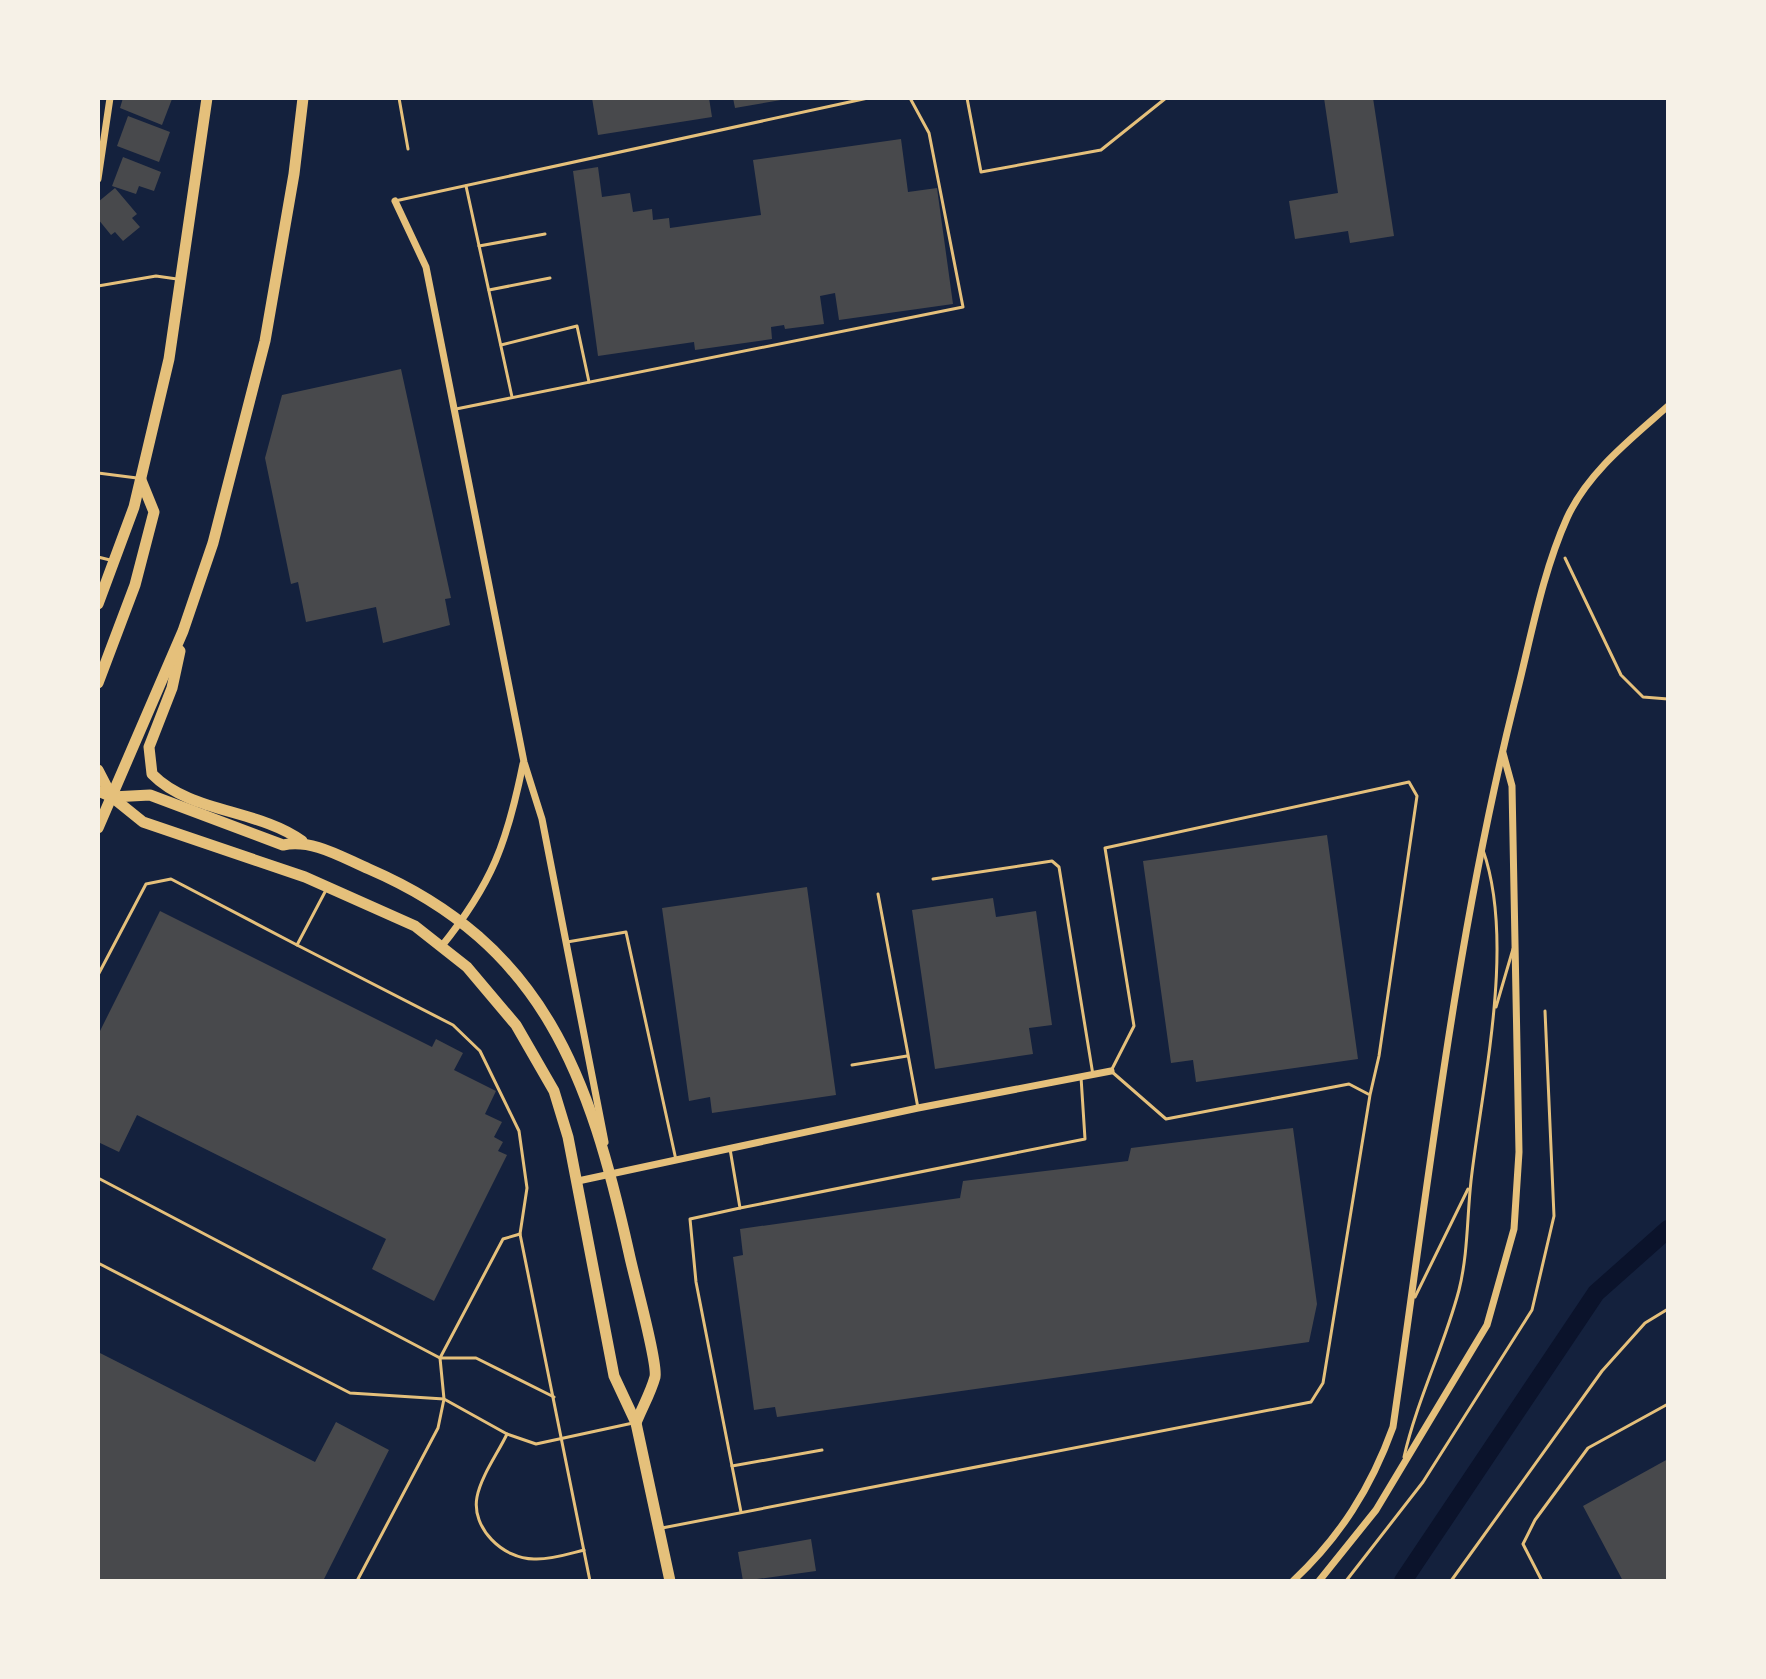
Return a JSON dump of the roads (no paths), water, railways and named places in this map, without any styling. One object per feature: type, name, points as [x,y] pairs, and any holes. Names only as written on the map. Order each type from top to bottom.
[{"type":"main road","points":[[98,604],[141,478],[169,359],[207,98]]},
{"type":"main road","points":[[98,828],[183,631],[213,543],[265,341],[292,188],[303,98]]},
{"type":"main road","points":[[98,683],[135,585],[154,512],[141,478]]},
{"type":"main road","points":[[183,631],[172,688],[149,747],[152,774],[175,791],[285,829],[302,841],[432,899],[488,944],[542,1007],[583,1085],[611,1173],[656,1375],[636,1423]]},
{"type":"main road","points":[[98,770],[112,797]]},
{"type":"main road","points":[[98,791],[112,797],[143,822],[327,886],[415,926],[467,967],[516,1025],[554,1091],[578,1181],[614,1376],[636,1423],[670,1581]]},
{"type":"main road","points":[[112,797],[150,795],[283,845],[302,841]]},
{"type":"street","points":[[98,179],[110,98]]},
{"type":"street","points":[[395,201],[426,267],[524,762],[542,819],[611,1173]]},
{"type":"street","points":[[1293,1581],[1335,1538],[1379,1466],[1393,1427],[1482,847],[1545,583],[1568,516],[1606,461],[1668,406]]},
{"type":"street","points":[[1319,1581],[1376,1510],[1403,1461],[1419,1443],[1487,1325],[1514,1229],[1519,1152],[1512,786],[1503,750]]},
{"type":"street","points":[[441,947],[491,875],[505,843],[524,762]]},
{"type":"street","points":[[578,1181],[918,1108],[1111,1071]]},
{"type":"lane","points":[[399,98],[408,149]]},
{"type":"lane","points":[[395,201],[868,98]]},
{"type":"lane","points":[[455,409],[963,307],[929,133],[910,98]]},
{"type":"lane","points":[[967,98],[981,172],[1101,150],[1166,98]]},
{"type":"lane","points":[[466,186],[512,397]]},
{"type":"lane","points":[[479,246],[545,234]]},
{"type":"lane","points":[[98,286],[156,276],[182,280]]},
{"type":"lane","points":[[489,290],[550,278]]},
{"type":"lane","points":[[501,345],[577,326],[589,382]]},
{"type":"lane","points":[[98,473],[141,478]]},
{"type":"lane","points":[[98,557],[114,562]]},
{"type":"lane","points":[[659,1529],[1311,1402],[1323,1383],[1379,1056],[1417,796],[1409,782],[1105,848],[1134,1026],[1111,1071],[1166,1119],[1349,1084],[1370,1095]]},
{"type":"lane","points":[[1403,1461],[1412,1423],[1459,1289],[1471,1215],[1470,1186],[1494,1011],[1493,878],[1482,847]]},
{"type":"lane","points":[[933,879],[1052,861],[1059,867],[1093,1075]]},
{"type":"lane","points":[[98,975],[146,884],[171,879],[453,1025],[480,1051],[519,1131],[527,1188],[520,1234],[590,1581]]},
{"type":"lane","points":[[297,945],[327,886]]},
{"type":"lane","points":[[878,894],[918,1108]]},
{"type":"lane","points":[[567,942],[626,932],[676,1160]]},
{"type":"lane","points":[[1494,1011],[1514,943]]},
{"type":"lane","points":[[1346,1581],[1423,1482],[1532,1310],[1554,1216],[1545,1011]]},
{"type":"lane","points":[[852,1065],[908,1056]]},
{"type":"lane","points":[[742,1514],[696,1282],[690,1219],[1085,1139],[1081,1077]]},
{"type":"lane","points":[[730,1149],[740,1208]]},
{"type":"lane","points":[[98,1178],[440,1358],[476,1358],[554,1397]]},
{"type":"lane","points":[[1411,1305],[1470,1186]]},
{"type":"lane","points":[[357,1581],[438,1428],[444,1399],[440,1358],[503,1239],[520,1234]]},
{"type":"lane","points":[[98,1263],[350,1393],[444,1399],[507,1434],[536,1444],[636,1423]]},
{"type":"lane","points":[[1451,1581],[1602,1371],[1645,1323],[1668,1309]]},
{"type":"lane","points":[[1542,1581],[1523,1544],[1535,1520],[1588,1448],[1668,1404]]},
{"type":"lane","points":[[507,1434],[477,1499],[479,1523],[488,1537],[508,1551],[532,1559],[584,1550]]},
{"type":"lane","points":[[732,1466],[822,1450]]},
{"type":"waterway","points":[[1403,1581],[1596,1293],[1668,1229]]}]
